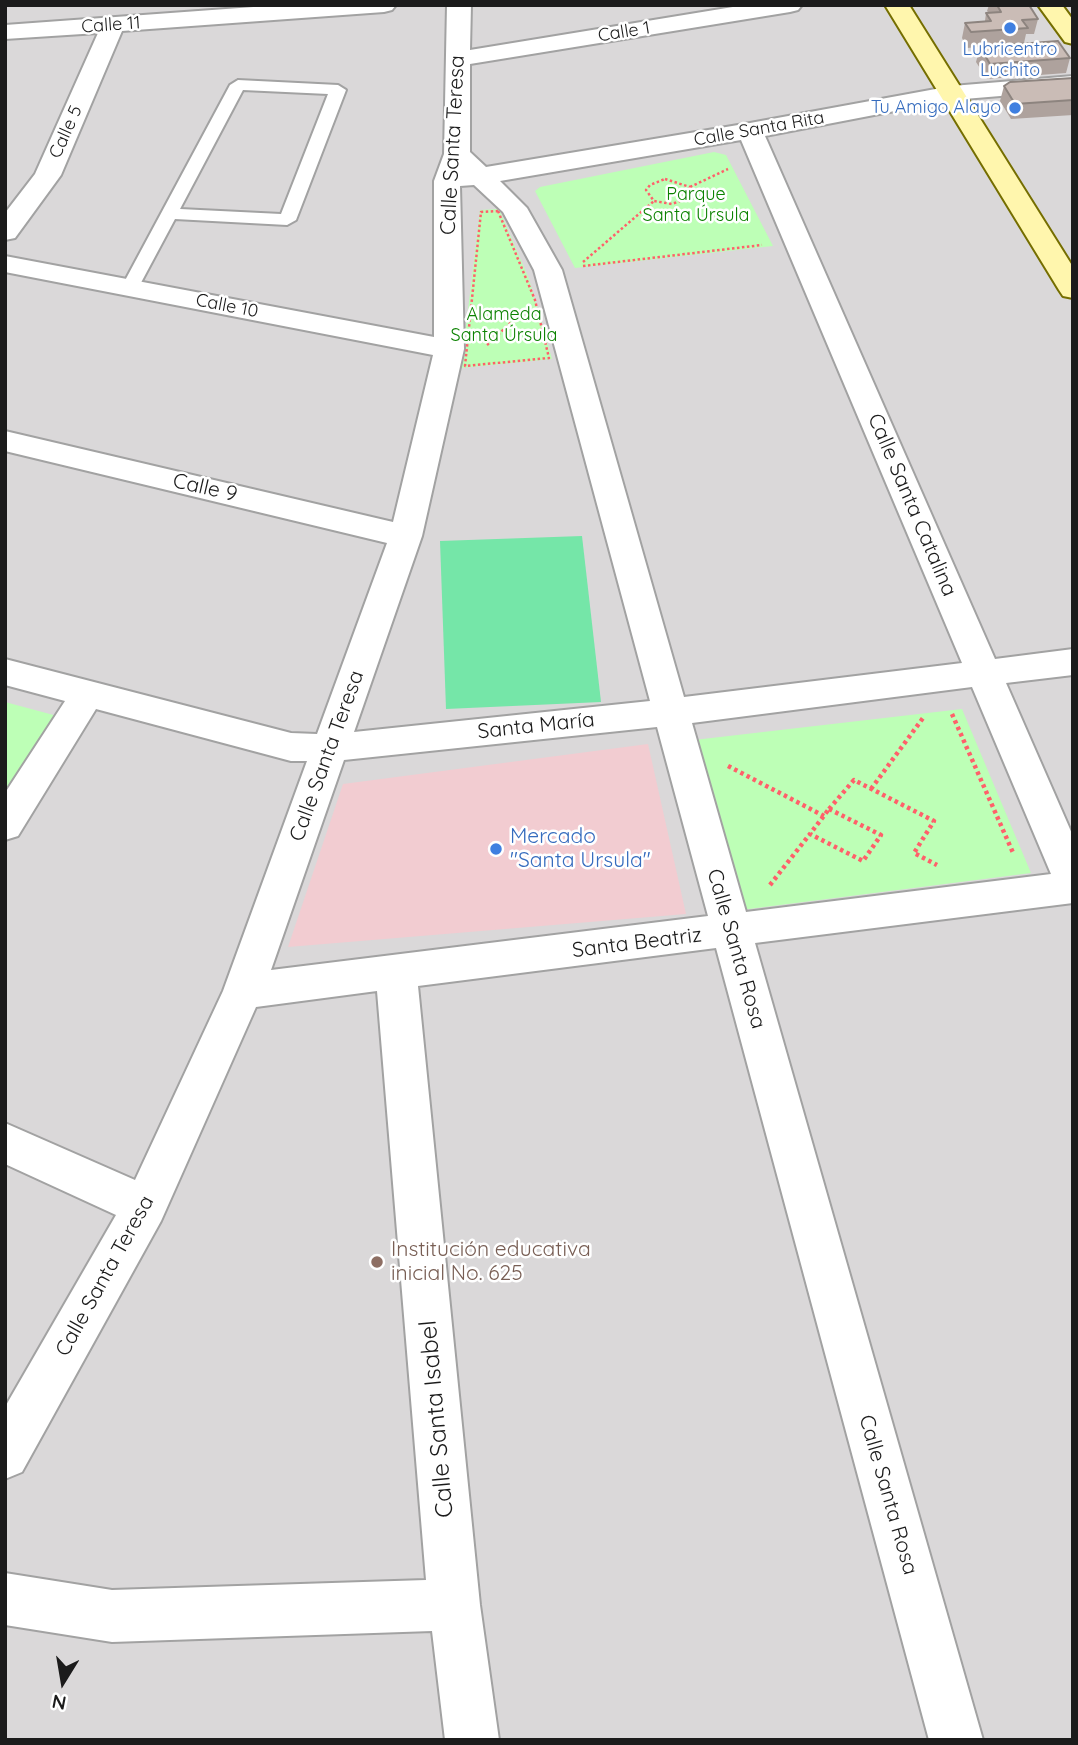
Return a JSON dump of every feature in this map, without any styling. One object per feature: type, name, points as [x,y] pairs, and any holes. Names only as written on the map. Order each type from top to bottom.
[{"type":"main road","points":[[897,5],[1073,290]]},
{"type":"main road","points":[[1050,5],[1073,37]]},
{"type":"street","name":"Calle 11","points":[[5,32],[384,5]]},
{"type":"street","points":[[435,5],[459,11]]},
{"type":"street","name":"Calle 1","points":[[458,59],[689,13],[790,5]]},
{"type":"street","name":"Calle Santa Teresa","points":[[5,1455],[145,1206],[243,991],[406,536],[463,358],[459,11]]},
{"type":"street","name":"Calle 5","points":[[5,232],[48,175],[113,25]]},
{"type":"street","name":"Calle Santa Rita","points":[[462,170],[750,131],[951,93],[1073,83]]},
{"type":"street","name":"Calle Santa Catalina","points":[[750,131],[1073,880]]},
{"type":"street","name":"Calle Santa Rosa","points":[[462,170],[514,208],[548,270],[956,1740]]},
{"type":"street","name":"Calle 10","points":[[5,264],[463,358]]},
{"type":"street","name":"Calle 9","points":[[5,441],[406,536]]},
{"type":"street","name":"Santa María","points":[[5,672],[291,747],[329,748],[670,712],[1073,662]]},
{"type":"street","points":[[5,825],[88,693]]},
{"type":"street","name":"Santa Beatriz","points":[[243,991],[1073,887]]},
{"type":"street","name":"Calle Santa Isabel","points":[[396,972],[454,1605],[472,1740]]},
{"type":"street","points":[[5,1143],[145,1206]]},
{"type":"street","points":[[5,1599],[112,1616],[454,1605]]},
{"type":"lane","points":[[130,288],[238,85],[338,90],[287,220],[170,214]]},
{"type":"path","points":[[690,187],[729,168]]},
{"type":"path","points":[[676,180],[690,187],[688,198],[672,204],[654,201],[646,190],[656,181],[676,180]]},
{"type":"path","points":[[654,201],[577,267],[798,241]]},
{"type":"path","points":[[498,211],[535,300],[549,358],[463,358],[481,212],[498,211]]},
{"type":"path","points":[[463,358],[535,300]]},
{"type":"path","points":[[944,715],[954,714],[1016,860]]},
{"type":"path","points":[[910,720],[933,717]]},
{"type":"path","points":[[871,789],[923,718]]},
{"type":"path","points":[[722,763],[824,816]]},
{"type":"path","points":[[829,809],[881,835],[863,861],[810,834],[829,809],[854,780],[934,821],[914,853],[945,869]]},
{"type":"shaded area","points":[[5,5],[1073,5],[1073,1740],[5,1740]]},
{"type":"shaded area","name":"Mercado \"Santa Ursula\"","points":[[648,744],[686,914],[288,947],[343,784]]},
{"type":"green space","name":"Parque Santa Úrsula","points":[[714,152],[726,155],[773,246],[575,268],[535,191],[540,187]]},
{"type":"green space","name":"Alameda Santa Úrsula","points":[[499,209],[529,279],[552,359],[461,368],[480,210]]},
{"type":"green space","points":[[582,536],[601,702],[446,709],[440,541]]},
{"type":"green space","points":[[5,702],[61,717],[5,803]]},
{"type":"green space","points":[[962,709],[1031,873],[741,910],[694,740]]},
{"type":"building","points":[[997,5],[1029,5],[1038,19],[1022,20],[1028,28],[971,32],[965,23],[991,21],[986,13],[1001,12]]},
{"type":"building","points":[[1058,41],[1070,58],[990,64],[980,47]]},
{"type":"building","points":[[1073,78],[1073,100],[1015,104],[1004,86],[1010,82]]},
{"type":"place","name":"Lubricentro Luchito","points":[[1010,28]]},
{"type":"place","name":"Tu Amigo Alayo","points":[[1015,108]]},
{"type":"place","name":"Mercado \"Santa Ursula\"","points":[[496,849]]},
{"type":"place","name":"Institución educativa inicial No. 625","points":[[377,1262]]}]
